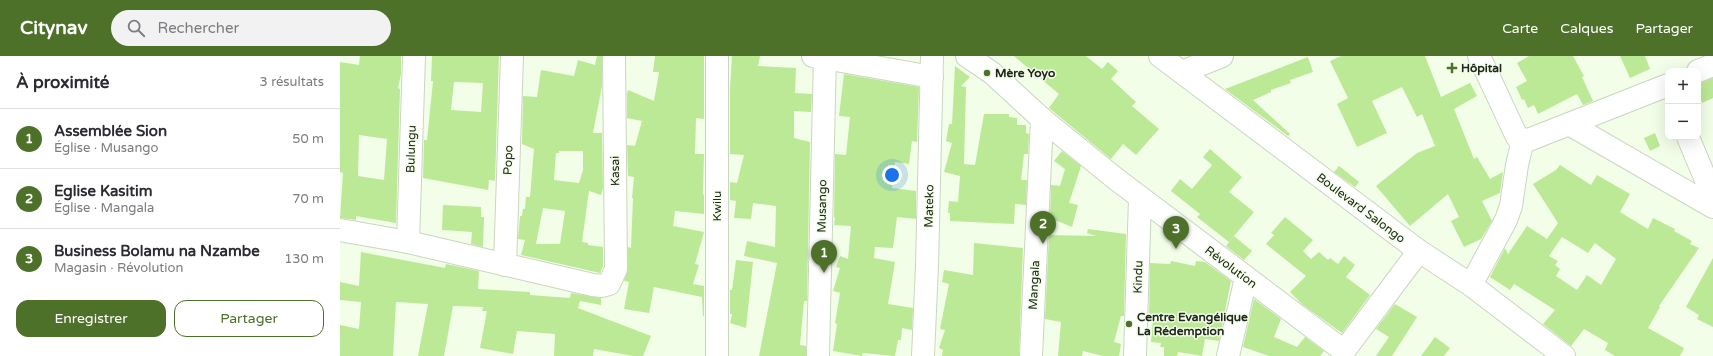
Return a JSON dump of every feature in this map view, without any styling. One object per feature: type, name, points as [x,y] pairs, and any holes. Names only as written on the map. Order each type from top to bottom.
[{"type":"street","name":"Bulungu","points":[[408,242],[414,56]]},
{"type":"street","name":"Popo","points":[[505,265],[512,56]]},
{"type":"street","name":"Kasai","points":[[505,265],[602,286],[609,284],[616,269],[614,56]]},
{"type":"street","name":"Kwilu","points":[[717,56],[717,356]]},
{"type":"street","name":"Révolution","points":[[967,56],[992,73],[1042,119],[1140,198],[1246,278],[1342,354],[1419,251]]},
{"type":"street","name":"Boulevard Salongo","points":[[1160,56],[1419,251],[1471,285],[1564,356]]},
{"type":"street","points":[[1182,72],[1222,56]]},
{"type":"street","points":[[1479,56],[1517,137],[1523,140],[1531,139],[1665,88]]},
{"type":"street","points":[[821,57],[932,66]]},
{"type":"street","name":"Musango","points":[[818,356],[821,57]]},
{"type":"street","points":[[1701,71],[1713,65]]},
{"type":"street","name":"Mateko","points":[[923,356],[927,266],[932,66]]},
{"type":"street","name":"Mangala","points":[[1031,356],[1042,119]]},
{"type":"street","points":[[1569,124],[1713,207]]},
{"type":"street","points":[[1471,285],[1506,220],[1511,206],[1517,165],[1523,140]]},
{"type":"street","points":[[1689,140],[1713,197]]},
{"type":"street","name":"Kindu","points":[[1135,356],[1140,198]]},
{"type":"street","points":[[340,230],[408,242],[505,265]]},
{"type":"street","points":[[1228,356],[1246,278]]},
{"type":"building","points":[[360,56],[401,56],[401,74],[398,88],[400,89],[396,223],[356,216],[356,220],[340,218],[343,173],[340,172],[340,62],[359,65]],"holes":[[[359,135],[387,139],[384,180],[358,176]]]},
{"type":"building","points":[[432,56],[499,56],[495,181],[489,180],[488,190],[423,178],[424,140],[427,140],[433,81],[431,81]],"holes":[[[454,82],[483,83],[481,112],[451,110]]]},
{"type":"building","points":[[597,56],[602,56],[602,86],[593,133],[602,133],[603,188],[601,195],[589,191],[582,242],[588,243],[588,245],[603,247],[603,266],[600,273],[521,255],[525,240],[518,239],[520,216],[522,216],[523,209],[525,209],[526,197],[530,197],[534,149],[522,144],[523,96],[537,97],[541,70],[574,76],[578,60],[595,65]],"holes":[[[559,151],[583,151],[583,170],[579,183],[554,180],[556,153],[559,153]],[[543,208],[565,211],[560,244],[536,244]]]},
{"type":"building","points":[[655,56],[704,56],[704,119],[696,118],[695,154],[704,154],[704,214],[675,211],[673,226],[704,232],[695,264],[699,265],[693,284],[704,286],[704,316],[702,297],[654,287],[649,313],[624,309],[629,282],[624,281],[628,269],[628,247],[631,248],[634,177],[628,176],[627,145],[635,146],[642,121],[627,118],[627,94],[628,90],[654,101],[659,72],[653,72]]},
{"type":"building","points":[[732,56],[760,56],[758,66],[796,68],[795,93],[812,94],[811,112],[794,111],[794,138],[810,142],[807,301],[804,301],[800,345],[806,346],[806,356],[759,356],[777,263],[744,256],[747,241],[775,247],[776,206],[753,203],[751,219],[734,218],[736,201],[730,200],[730,182],[737,183],[744,155],[730,154],[730,90]]},
{"type":"building","points":[[1014,56],[1086,56],[1102,69],[1108,62],[1118,71],[1111,79],[1136,102],[1132,106],[1159,129],[1136,155],[1123,144],[1111,159],[1049,108],[1059,94]]},
{"type":"building","points":[[1341,56],[1425,56],[1441,97],[1470,83],[1477,96],[1454,109],[1474,159],[1477,157],[1490,179],[1503,172],[1500,193],[1482,201],[1492,221],[1481,239],[1464,247],[1451,221],[1459,217],[1448,194],[1410,226],[1376,186],[1417,153],[1435,146],[1422,114],[1417,117],[1402,87],[1372,101],[1387,133],[1357,147],[1337,104],[1348,98],[1330,61]]},
{"type":"building","points":[[1529,56],[1573,56],[1584,76],[1582,77],[1593,101],[1583,105],[1577,94],[1538,114],[1534,105],[1528,108],[1524,99],[1522,100],[1516,87],[1527,81],[1517,63]]},
{"type":"building","points":[[1620,56],[1645,56],[1650,69],[1630,78]]},
{"type":"building","points":[[1308,57],[1313,72],[1290,80],[1291,83],[1271,90],[1271,92],[1253,100],[1290,134],[1288,136],[1225,89]]},
{"type":"building","points":[[955,66],[970,77],[961,86],[966,87],[964,164],[975,165],[984,114],[1009,114],[1009,117],[1017,118],[1017,125],[1026,125],[1026,133],[1029,134],[1028,154],[1024,154],[1021,180],[1027,180],[1026,205],[1015,204],[1014,224],[950,221],[950,213],[948,213],[949,201],[958,202],[960,176],[944,172],[952,143],[946,141],[949,124],[952,124]]},
{"type":"building","points":[[844,74],[919,87],[917,142],[912,141],[909,164],[895,162],[892,188],[916,191],[916,219],[897,217],[893,248],[875,247],[874,258],[895,262],[888,304],[913,308],[912,330],[902,328],[901,340],[898,340],[895,356],[863,353],[862,356],[833,351],[837,324],[835,323],[840,293],[833,291],[840,268],[836,267],[840,256],[848,259],[851,226],[834,225],[835,154],[846,155],[850,117],[839,116]]},
{"type":"building","points":[[1713,78],[1713,98],[1702,103],[1701,101],[1701,83]]},
{"type":"building","points":[[1655,133],[1660,146],[1650,151],[1644,138]]},
{"type":"building","points":[[1210,149],[1242,177],[1229,192],[1254,212],[1229,242],[1197,217],[1200,214],[1171,191],[1180,179],[1192,189],[1212,165],[1203,157]]},
{"type":"building","points":[[1062,151],[1081,166],[1069,203],[1078,205],[1072,227],[1050,218],[1051,185],[1060,186],[1065,169],[1054,161]]},
{"type":"building","points":[[1560,165],[1591,185],[1597,175],[1630,194],[1620,212],[1648,229],[1653,218],[1675,229],[1674,231],[1692,241],[1690,244],[1699,248],[1659,306],[1660,307],[1648,328],[1684,348],[1680,356],[1615,356],[1605,350],[1608,343],[1584,329],[1571,346],[1543,324],[1555,310],[1514,284],[1510,290],[1490,277],[1505,248],[1508,254],[1527,226],[1547,239],[1558,223],[1533,184],[1556,170]],"holes":[[[1562,237],[1588,253],[1595,243],[1616,259],[1601,285],[1587,275],[1577,290],[1556,276],[1560,269],[1555,265],[1558,261],[1549,256]]]},
{"type":"building","points":[[1339,166],[1359,182],[1355,187],[1334,172]]},
{"type":"building","points":[[443,205],[481,207],[481,217],[484,217],[483,247],[471,244],[472,232],[442,230]]},
{"type":"building","points":[[1285,217],[1313,240],[1303,251],[1311,259],[1319,252],[1328,260],[1330,258],[1338,264],[1344,256],[1355,265],[1346,277],[1370,295],[1342,333],[1303,305],[1290,292],[1306,276],[1266,244],[1274,235],[1271,233]]},
{"type":"building","points":[[1088,229],[1126,234],[1124,316],[1121,316],[1114,342],[1121,344],[1119,356],[1103,356],[1083,351],[1082,356],[1058,356],[1061,322],[1045,319],[1049,235],[1096,236],[1087,233]]},
{"type":"building","points":[[1234,236],[1252,251],[1244,260],[1226,246]]},
{"type":"building","points":[[974,243],[1023,248],[1019,356],[942,356],[943,350],[939,348],[945,330],[940,329],[949,284],[942,282],[944,270],[973,275]]},
{"type":"building","points":[[361,252],[445,268],[446,264],[479,271],[478,289],[530,292],[530,295],[570,298],[571,293],[601,298],[601,305],[580,301],[578,308],[651,336],[643,356],[633,356],[594,349],[593,356],[554,356],[555,334],[517,331],[513,354],[480,348],[487,311],[482,311],[483,307],[453,306],[444,356],[418,356],[428,304],[396,302],[393,356],[340,356],[340,325],[359,329],[361,302],[340,300],[340,282],[359,286]]},
{"type":"building","points":[[1713,258],[1713,327],[1697,319],[1699,315],[1686,307]]},
{"type":"building","points":[[736,260],[753,262],[746,328],[730,323],[732,314],[730,314],[730,290],[732,290]]},
{"type":"building","points":[[1171,261],[1195,266],[1196,261],[1205,262],[1231,281],[1219,341],[1205,339],[1202,356],[1178,352],[1177,356],[1164,356],[1164,347],[1160,347],[1161,343],[1151,342],[1153,319],[1149,319],[1150,263],[1170,264]]},
{"type":"building","points":[[1254,299],[1281,319],[1274,337],[1297,347],[1305,337],[1324,351],[1320,356],[1269,356],[1243,347]]},
{"type":"building","points":[[1395,304],[1417,317],[1392,356],[1376,356],[1389,337],[1376,329]]},
{"type":"building","points":[[1435,337],[1450,348],[1444,356],[1421,356]]},
{"type":"place","name":"Hôpital","points":[[1452,68]]},
{"type":"place","name":"Mère Yoyo","points":[[987,73]]},
{"type":"place","name":"Eglise Kasitim","points":[[1043,244]]},
{"type":"place","name":"Business Bolamu na Nzambe","points":[[1176,249]]},
{"type":"place","name":"Assemblée Sion","points":[[824,273]]},
{"type":"place","name":"Centre Evangélique La Rédemption","points":[[1129,324]]}]
